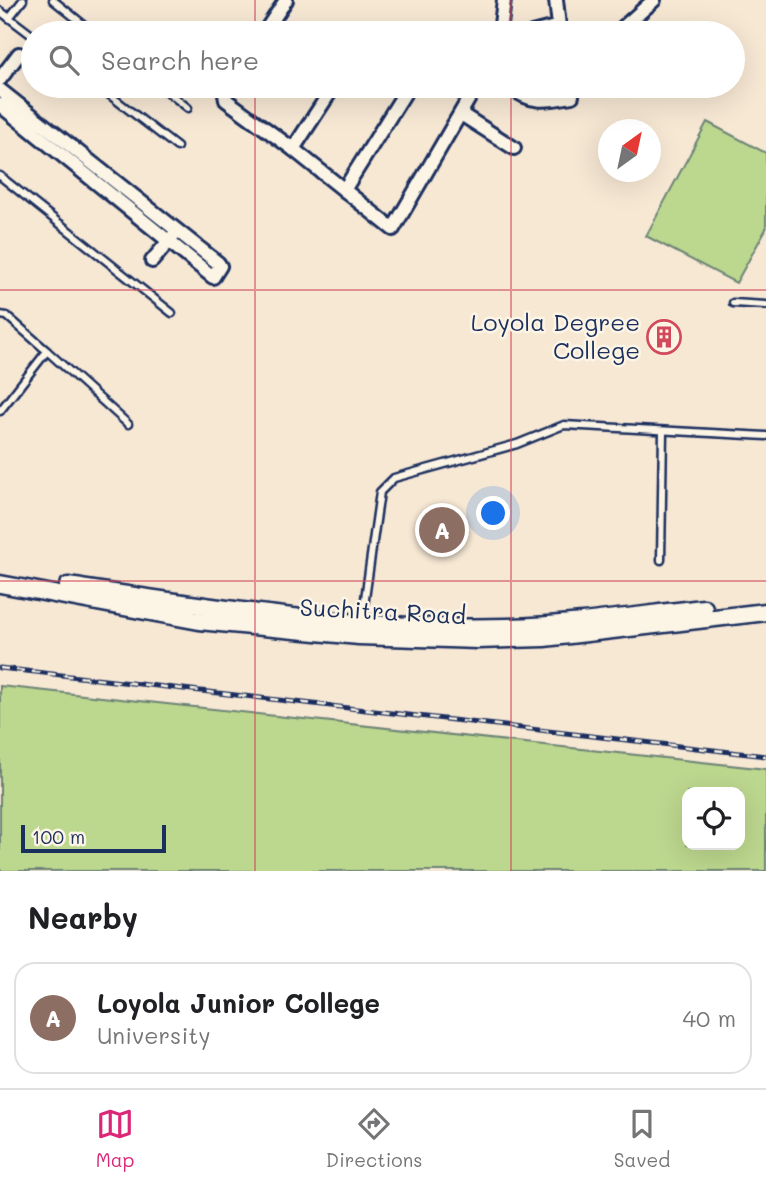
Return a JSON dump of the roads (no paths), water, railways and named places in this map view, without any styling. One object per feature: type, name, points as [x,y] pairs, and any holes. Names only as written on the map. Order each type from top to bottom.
[{"type":"main road","name":"Suchitra Road","points":[[0,575],[128,601],[200,621],[332,634],[478,640],[544,638],[766,612]]},
{"type":"main road","name":"Suchitra Road","points":[[0,584],[128,601],[361,624],[508,627],[571,623],[766,601]]},
{"type":"street","points":[[272,21],[286,0]]},
{"type":"street","points":[[501,21],[504,0]]},
{"type":"street","points":[[556,0],[558,21]]},
{"type":"street","points":[[630,21],[654,0]]},
{"type":"street","points":[[0,79],[19,54]]},
{"type":"street","points":[[0,90],[127,199],[169,240],[212,277],[214,275],[220,264],[178,230],[127,199],[0,104]]},
{"type":"street","points":[[226,98],[393,229],[470,98]]},
{"type":"street","points":[[293,149],[326,98]]},
{"type":"street","points":[[344,190],[402,98]]},
{"type":"street","points":[[530,98],[542,102],[562,98]]},
{"type":"street","points":[[461,114],[514,148]]},
{"type":"street","points":[[152,261],[178,230]]},
{"type":"lane","points":[[9,18],[23,0]]},
{"type":"lane","points":[[52,0],[79,21]]},
{"type":"lane","points":[[0,10],[21,27]]},
{"type":"lane","points":[[114,98],[177,146]]},
{"type":"lane","points":[[175,98],[188,108]]},
{"type":"lane","points":[[0,176],[172,313]]},
{"type":"lane","points":[[733,303],[766,305]]},
{"type":"lane","points":[[0,315],[6,316],[128,424]]},
{"type":"lane","points":[[0,411],[47,351]]},
{"type":"lane","points":[[361,624],[380,492],[394,478],[517,444],[564,425],[766,436]]},
{"type":"lane","points":[[661,560],[663,430]]},
{"type":"railway","points":[[0,668],[766,756]]},
{"type":"place","name":"Loyola Degree College","points":[[664,337]]},
{"type":"place","name":"Loyola Junior College","points":[[442,530]]}]
